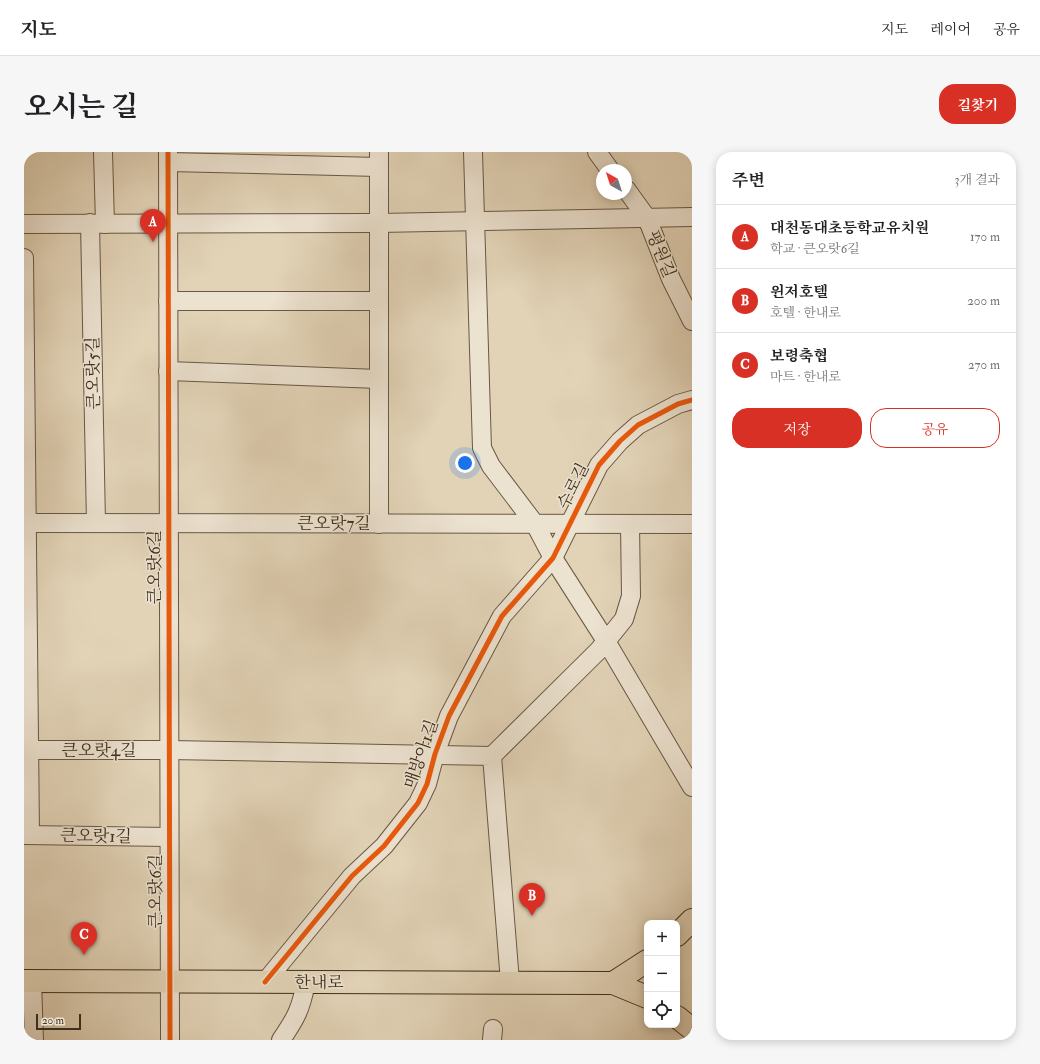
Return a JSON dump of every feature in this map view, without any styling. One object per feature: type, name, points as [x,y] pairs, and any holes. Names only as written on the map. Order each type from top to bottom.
[{"type":"main road","points":[[680,932],[692,920]]},
{"type":"main road","points":[[613,983],[644,963]]},
{"type":"main road","name":"한내로","points":[[28,981],[613,983]]},
{"type":"main road","points":[[613,983],[644,997]]},
{"type":"main road","points":[[680,1019],[692,1029]]},
{"type":"street","name":"큰오랏5길","points":[[96,523],[97,224],[103,152]]},
{"type":"street","points":[[473,152],[482,448],[491,466],[535,524],[553,558],[606,641],[692,787]]},
{"type":"street","points":[[597,152],[606,164]]},
{"type":"street","name":"큰오랏7길","points":[[26,522],[379,524],[379,159],[168,157]]},
{"type":"street","name":"큰오랏6길","points":[[168,157],[170,1040]]},
{"type":"street","name":"평원길","points":[[632,197],[647,218],[671,279],[692,322]]},
{"type":"street","points":[[24,224],[476,222],[692,217]]},
{"type":"street","points":[[24,258],[29,750],[27,835]]},
{"type":"street","points":[[168,301],[379,301]]},
{"type":"street","points":[[168,371],[379,378]]},
{"type":"street","name":"수로길","points":[[553,558],[599,465],[620,441],[638,425],[678,404],[692,400]]},
{"type":"street","points":[[379,524],[692,524]]},
{"type":"street","points":[[435,754],[492,756],[599,650],[624,620],[631,596],[630,524]]},
{"type":"street","name":"매방아1길","points":[[265,982],[352,876],[384,846],[418,803],[427,784],[435,754],[449,716],[502,616],[553,558]]},
{"type":"street","name":"큰오랏4길","points":[[29,750],[169,750]]},
{"type":"street","name":"매방아1길","points":[[169,750],[435,754]]},
{"type":"street","points":[[492,756],[510,982]]},
{"type":"street","name":"큰오랏1길","points":[[27,835],[169,837]]},
{"type":"street","points":[[28,981],[34,1040]]},
{"type":"street","points":[[281,1040],[295,1020],[302,1003],[306,982]]},
{"type":"cycle path","points":[[168,152],[170,1040]]},
{"type":"cycle path","points":[[265,982],[352,876],[384,846],[418,803],[427,784],[435,754],[449,716],[502,616],[553,558],[599,465],[620,441],[638,425],[678,404],[692,400]]},
{"type":"place","name":"대천동대초등학교유치원","points":[[153,242]]},
{"type":"place","name":"윈저호텔","points":[[532,916]]},
{"type":"place","name":"보령축협","points":[[84,955]]}]
